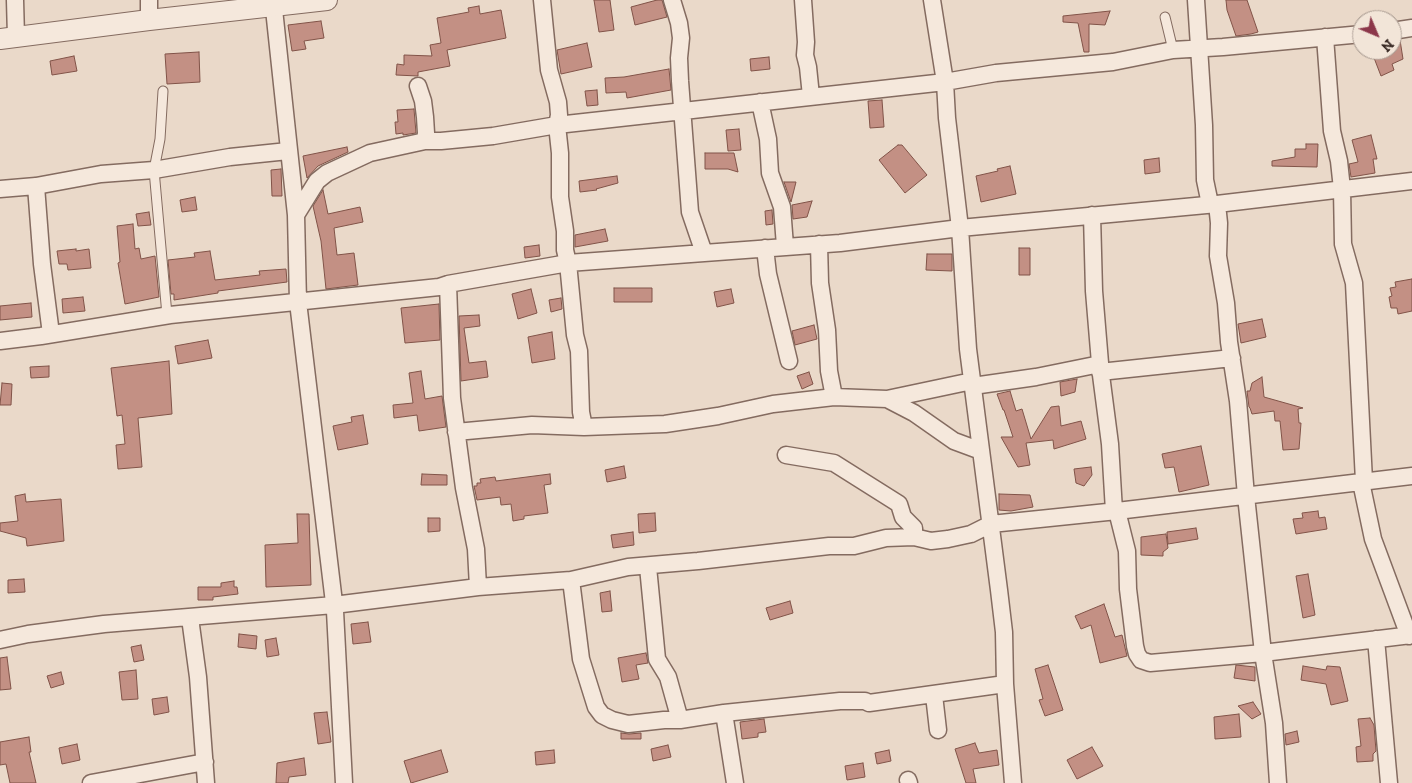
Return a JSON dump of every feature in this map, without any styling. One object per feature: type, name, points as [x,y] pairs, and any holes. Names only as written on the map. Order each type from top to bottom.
[{"type":"street","points":[[15,0],[8,38],[273,3],[327,0]]},
{"type":"street","points":[[149,0],[149,20]]},
{"type":"street","points":[[542,0],[549,70],[558,102],[560,198],[575,335],[579,351],[581,412],[584,427]]},
{"type":"street","points":[[672,0],[679,23],[681,38],[679,58],[680,81],[690,212],[704,253]]},
{"type":"street","points":[[803,0],[805,55],[811,96]]},
{"type":"street","points":[[932,0],[945,82],[947,118],[960,228],[968,349],[1004,632],[1005,684],[1013,783]]},
{"type":"street","points":[[1196,0],[1205,180],[1219,222],[1218,256],[1226,303],[1238,401],[1263,653],[1274,724],[1278,783]]},
{"type":"street","points":[[273,3],[296,215],[298,302],[334,606],[344,783]]},
{"type":"street","points":[[296,215],[317,181],[326,173],[370,153],[425,141],[493,136],[557,125],[945,82],[996,73],[1113,62],[1173,50],[1352,35]]},
{"type":"street","points":[[1092,215],[1092,248],[1100,368],[1116,511],[1127,551],[1128,589],[1137,654],[1141,660],[1150,663],[1263,653],[1376,638],[1411,636],[1374,539],[1362,482],[1354,283],[1343,244],[1342,189],[1339,161],[1332,131],[1325,38]]},
{"type":"street","points":[[418,86],[423,101],[425,141]]},
{"type":"street","points":[[760,102],[768,138],[770,173],[782,207],[785,246]]},
{"type":"street","points":[[0,189],[36,186],[101,174],[154,170],[230,157],[288,151]]},
{"type":"street","points":[[0,341],[167,315],[439,288],[448,284],[568,263],[850,242],[960,228],[1214,204],[1412,182]]},
{"type":"street","points":[[36,186],[42,264],[51,334]]},
{"type":"street","points":[[819,244],[820,283],[827,330],[829,372],[834,397]]},
{"type":"street","points":[[764,248],[768,274],[789,361]]},
{"type":"street","points":[[448,284],[452,398],[464,488],[476,549],[478,587]]},
{"type":"street","points":[[456,432],[532,425],[584,427],[665,424],[702,419],[773,404],[834,397],[887,399],[972,384],[1100,368],[1232,358]]},
{"type":"street","points":[[887,399],[914,413],[954,441],[981,452]]},
{"type":"street","points":[[786,455],[834,463],[899,504],[903,517],[914,528],[914,537]]},
{"type":"street","points":[[0,640],[28,634],[104,624],[334,606],[478,587],[571,580],[628,567],[829,546],[854,546],[886,538],[914,537],[931,541],[971,534],[991,524],[1412,476]]},
{"type":"street","points":[[648,566],[657,659],[668,677],[680,720]]},
{"type":"street","points":[[571,580],[581,659],[596,708],[602,715],[628,724],[680,720],[724,713],[840,701],[865,701],[869,703],[1005,684]]},
{"type":"street","points":[[190,618],[198,677],[206,783]]},
{"type":"street","points":[[1376,638],[1389,783]]},
{"type":"street","points":[[934,695],[938,730]]},
{"type":"street","points":[[724,713],[735,783]]},
{"type":"street","points":[[91,783],[205,762]]},
{"type":"lane","points":[[1165,17],[1173,50]]},
{"type":"lane","points":[[163,91],[160,139],[154,170],[167,315]]},
{"type":"building","points":[[594,0],[610,0],[614,30],[599,32]]},
{"type":"building","points":[[662,0],[667,17],[635,25],[631,7]]},
{"type":"building","points":[[1226,0],[1247,0],[1258,32],[1236,36],[1227,10]]},
{"type":"building","points":[[479,6],[480,14],[501,10],[506,38],[447,50],[450,66],[418,72],[418,76],[396,75],[397,64],[404,65],[404,55],[432,56],[430,45],[441,43],[437,18],[469,12],[468,8]]},
{"type":"building","points":[[1110,11],[1105,25],[1089,24],[1089,52],[1084,52],[1078,23],[1063,22],[1063,16]]},
{"type":"building","points":[[321,21],[324,38],[304,41],[306,49],[292,51],[288,25]]},
{"type":"building","points":[[587,43],[592,67],[561,74],[557,50]]},
{"type":"building","points":[[199,52],[200,82],[167,84],[165,54]]},
{"type":"building","points":[[74,56],[77,71],[52,75],[50,61]]},
{"type":"building","points":[[769,57],[770,69],[751,71],[750,59]]},
{"type":"building","points":[[1375,60],[1401,60],[1392,64],[1394,70],[1381,76]]},
{"type":"building","points":[[669,69],[671,90],[627,98],[626,92],[606,93],[605,78],[624,77]]},
{"type":"building","points":[[597,90],[598,105],[587,106],[585,91]]},
{"type":"building","points":[[882,100],[884,127],[870,128],[868,101]]},
{"type":"building","points":[[414,109],[416,133],[396,134],[397,110]]},
{"type":"building","points":[[739,129],[741,150],[728,151],[726,130]]},
{"type":"building","points":[[1371,135],[1377,159],[1373,159],[1375,173],[1351,177],[1349,164],[1358,162],[1352,140]]},
{"type":"building","points":[[1306,144],[1318,144],[1317,167],[1272,166],[1272,161],[1295,157],[1295,149],[1306,149]]},
{"type":"building","points":[[898,145],[902,145],[927,175],[905,193],[879,160]]},
{"type":"building","points":[[347,147],[348,152],[318,166],[307,178],[303,156]]},
{"type":"building","points":[[705,153],[734,153],[738,172],[728,169],[705,169]]},
{"type":"building","points":[[1159,158],[1160,172],[1145,174],[1144,160]]},
{"type":"building","points":[[1010,166],[1016,194],[981,202],[976,176]]},
{"type":"building","points":[[281,169],[282,196],[272,196],[271,170]]},
{"type":"building","points":[[617,176],[618,183],[597,190],[580,192],[579,181]]},
{"type":"building","points":[[784,182],[796,182],[791,202]]},
{"type":"building","points":[[323,190],[328,214],[360,207],[363,222],[334,228],[337,255],[354,253],[358,285],[326,289],[321,241],[313,206]]},
{"type":"building","points":[[195,197],[197,210],[182,212],[180,200]]},
{"type":"building","points":[[812,201],[807,217],[793,219],[792,205]]},
{"type":"building","points":[[772,210],[773,224],[766,225],[765,211]]},
{"type":"building","points":[[149,212],[151,225],[138,226],[136,214]]},
{"type":"building","points":[[133,224],[135,249],[139,248],[141,259],[155,256],[159,297],[125,304],[118,263],[120,262],[117,226]]},
{"type":"building","points":[[605,229],[608,241],[575,247],[575,235]]},
{"type":"building","points":[[539,245],[540,256],[525,258],[524,247]]},
{"type":"building","points":[[1019,248],[1030,248],[1030,275],[1019,275]]},
{"type":"building","points":[[76,249],[76,251],[89,249],[91,268],[68,270],[67,264],[59,264],[57,251]]},
{"type":"building","points":[[210,251],[215,280],[260,275],[259,271],[286,269],[287,282],[218,291],[218,293],[174,300],[174,294],[171,294],[168,260],[195,257],[194,253]]},
{"type":"building","points":[[927,254],[952,254],[952,271],[926,270]]},
{"type":"building","points":[[1412,279],[1412,311],[1398,314],[1397,308],[1391,308],[1389,297],[1392,296],[1390,288],[1396,287],[1395,282]]},
{"type":"building","points":[[614,288],[652,288],[652,302],[614,302]]},
{"type":"building","points":[[531,289],[537,313],[518,319],[512,294]]},
{"type":"building","points":[[731,289],[734,303],[717,307],[714,292]]},
{"type":"building","points":[[83,297],[85,311],[63,313],[62,299]]},
{"type":"building","points":[[561,298],[562,309],[551,312],[549,300]]},
{"type":"building","points":[[31,303],[32,317],[0,320],[0,306]]},
{"type":"building","points":[[439,304],[440,340],[405,343],[401,308]]},
{"type":"building","points":[[479,315],[480,326],[464,328],[469,363],[486,361],[488,377],[461,381],[459,316]]},
{"type":"building","points":[[1262,319],[1266,337],[1241,343],[1238,324]]},
{"type":"building","points":[[814,325],[817,339],[795,345],[792,331]]},
{"type":"building","points":[[552,332],[555,359],[532,363],[528,337]]},
{"type":"building","points":[[208,340],[212,358],[178,364],[175,346]]},
{"type":"building","points":[[169,361],[172,414],[138,418],[142,467],[118,469],[116,445],[125,444],[122,415],[117,416],[111,368]]},
{"type":"building","points":[[49,366],[49,377],[31,378],[30,367]]},
{"type":"building","points":[[421,371],[425,399],[442,396],[446,427],[419,431],[417,415],[394,418],[393,405],[413,403],[409,373]]},
{"type":"building","points":[[809,372],[813,384],[802,389],[797,376]]},
{"type":"building","points":[[1262,377],[1264,397],[1303,408],[1298,409],[1299,423],[1301,423],[1299,449],[1283,450],[1280,421],[1275,421],[1274,411],[1252,414],[1247,391],[1250,391],[1252,383]]},
{"type":"building","points":[[1077,379],[1075,392],[1061,396],[1060,382]]},
{"type":"building","points":[[2,383],[12,384],[11,405],[0,405]]},
{"type":"building","points":[[1010,391],[1016,411],[1022,409],[1031,439],[1051,407],[1059,406],[1061,426],[1081,421],[1086,439],[1054,449],[1053,440],[1026,443],[1030,465],[1018,467],[1001,437],[1013,437],[997,394]]},
{"type":"building","points":[[363,415],[368,444],[338,450],[333,426],[352,422],[351,417]]},
{"type":"building","points":[[1201,446],[1209,485],[1179,492],[1174,467],[1165,468],[1162,454]]},
{"type":"building","points":[[624,466],[626,478],[607,482],[605,470]]},
{"type":"building","points":[[1091,467],[1092,475],[1084,486],[1076,483],[1074,469]]},
{"type":"building","points":[[422,474],[447,475],[447,485],[421,485]]},
{"type":"building","points":[[550,474],[551,484],[544,485],[548,513],[524,516],[524,519],[513,521],[511,504],[501,505],[500,497],[477,500],[474,486],[477,486],[477,483],[481,483],[480,479],[495,477],[496,481]]},
{"type":"building","points":[[25,494],[26,502],[61,499],[64,541],[27,546],[26,538],[0,531],[0,523],[18,521],[15,496]]},
{"type":"building","points":[[999,494],[1030,495],[1033,507],[1011,511],[999,510]]},
{"type":"building","points":[[1318,511],[1319,518],[1325,517],[1327,529],[1296,534],[1293,519],[1303,518],[1302,513]]},
{"type":"building","points":[[655,513],[656,531],[639,533],[638,514]]},
{"type":"building","points":[[297,514],[309,514],[311,585],[266,587],[265,545],[298,543]]},
{"type":"building","points":[[428,518],[440,518],[440,531],[428,532]]},
{"type":"building","points":[[1196,528],[1198,539],[1168,544],[1167,532]]},
{"type":"building","points":[[633,532],[634,545],[613,548],[611,535]]},
{"type":"building","points":[[1166,534],[1168,548],[1163,552],[1163,556],[1141,555],[1141,537]]},
{"type":"building","points":[[1308,574],[1315,615],[1303,618],[1296,576]]},
{"type":"building","points":[[24,579],[25,592],[8,593],[8,580]]},
{"type":"building","points":[[234,581],[234,587],[237,587],[238,594],[213,597],[213,600],[198,600],[198,587],[221,587],[221,583]]},
{"type":"building","points":[[610,591],[612,611],[602,612],[600,593]]},
{"type":"building","points":[[790,601],[793,613],[770,620],[766,608]]},
{"type":"building","points":[[1104,604],[1115,637],[1122,635],[1127,656],[1100,663],[1091,625],[1081,629],[1075,616]]},
{"type":"building","points":[[368,622],[371,642],[353,644],[351,624]]},
{"type":"building","points":[[239,634],[257,636],[256,649],[238,647]]},
{"type":"building","points":[[276,638],[279,655],[267,657],[265,640]]},
{"type":"building","points":[[141,645],[144,660],[134,662],[131,647]]},
{"type":"building","points":[[646,653],[648,663],[636,665],[639,679],[622,682],[618,658]]},
{"type":"building","points":[[7,657],[11,689],[0,690],[0,658]]},
{"type":"building","points":[[1048,665],[1063,710],[1045,716],[1039,700],[1043,699],[1035,669]]},
{"type":"building","points":[[1236,665],[1255,667],[1255,681],[1234,678]]},
{"type":"building","points":[[1303,666],[1326,670],[1327,666],[1340,667],[1348,701],[1331,705],[1326,684],[1301,680]]},
{"type":"building","points":[[136,670],[138,699],[122,700],[119,672]]},
{"type":"building","points":[[61,672],[64,684],[51,688],[47,676]]},
{"type":"building","points":[[167,697],[169,712],[154,715],[152,699]]},
{"type":"building","points":[[1253,702],[1261,714],[1252,719],[1238,706]]},
{"type":"building","points":[[327,712],[331,742],[318,744],[314,713]]},
{"type":"building","points":[[1239,714],[1241,737],[1215,739],[1214,717]]},
{"type":"building","points":[[1370,718],[1374,725],[1376,751],[1373,754],[1373,761],[1357,762],[1356,747],[1361,746],[1358,719]]},
{"type":"building","points":[[764,719],[766,732],[758,733],[758,737],[742,739],[740,722]]},
{"type":"building","points":[[1297,731],[1299,742],[1286,745],[1285,734]]},
{"type":"building","points":[[621,733],[641,733],[641,739],[621,739]]},
{"type":"building","points":[[29,737],[31,752],[29,752],[36,783],[10,783],[6,764],[0,765],[0,742]]},
{"type":"building","points":[[975,743],[979,753],[997,750],[999,765],[973,769],[976,783],[966,783],[955,749]]},
{"type":"building","points":[[77,744],[80,760],[62,764],[59,748]]},
{"type":"building","points":[[668,745],[671,757],[653,761],[651,749]]},
{"type":"building","points":[[1092,747],[1103,766],[1077,779],[1067,760]]},
{"type":"building","points":[[441,750],[448,772],[411,783],[404,761]]},
{"type":"building","points":[[554,750],[555,763],[536,765],[535,752]]},
{"type":"building","points":[[889,750],[891,761],[877,764],[875,753]]},
{"type":"building","points":[[304,758],[306,775],[289,777],[288,783],[276,783],[277,763]]},
{"type":"building","points":[[863,763],[865,777],[847,780],[845,766]]}]
